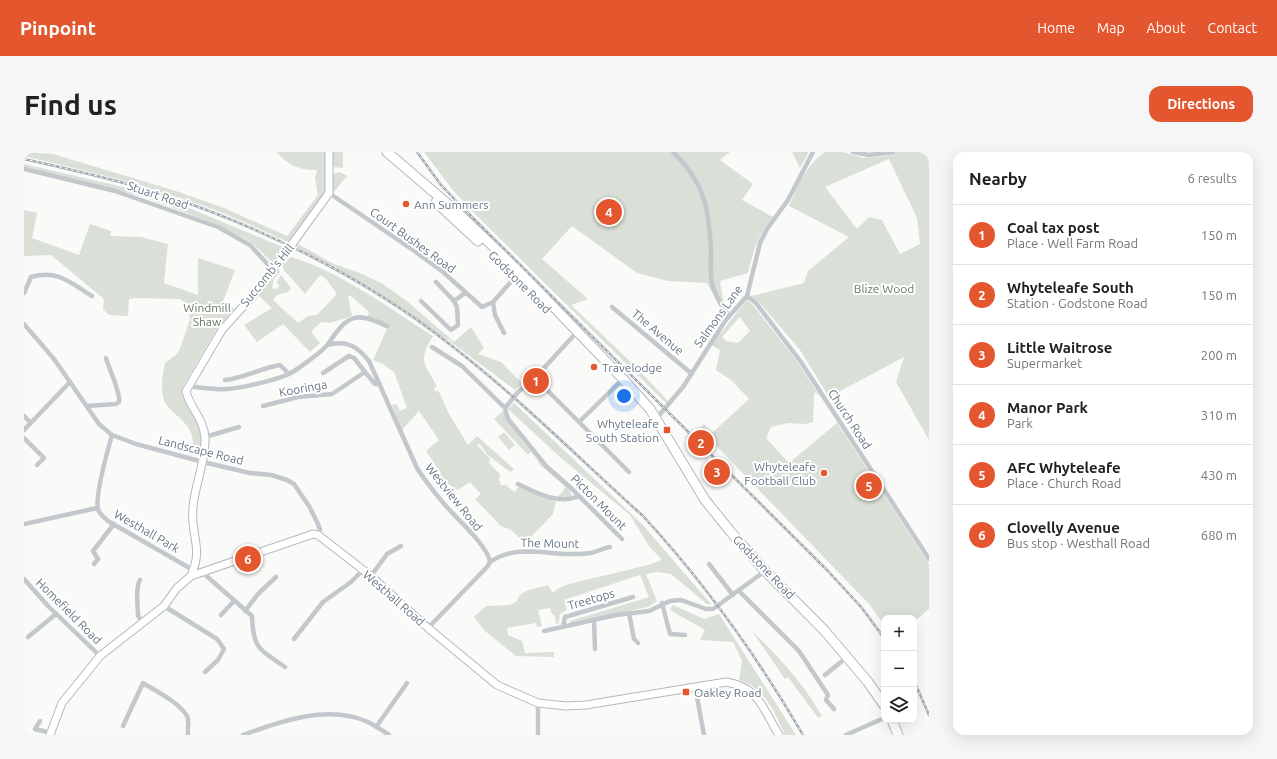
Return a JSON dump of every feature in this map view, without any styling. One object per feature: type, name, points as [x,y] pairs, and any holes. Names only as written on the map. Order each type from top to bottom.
[{"type":"highway","name":"Godstone Road","points":[[379,152],[389,156],[476,235],[576,333],[622,381],[655,420],[705,500],[766,571],[803,607],[847,657],[881,701]]},
{"type":"highway","name":"Godstone Road","points":[[476,235],[516,276],[576,333]]},
{"type":"highway","points":[[893,723],[898,735]]},
{"type":"street","points":[[329,152],[329,193]]},
{"type":"street","points":[[673,152],[686,165],[697,180],[705,202],[710,224],[712,284],[728,316]]},
{"type":"street","name":"Salmons Lane","points":[[655,420],[672,402],[692,374],[707,347],[728,316],[747,296],[760,243],[788,200],[813,152]]},
{"type":"street","points":[[853,152],[869,156],[892,152]]},
{"type":"street","name":"Stuart Road","points":[[24,169],[116,190],[218,227],[250,245],[272,269]]},
{"type":"street","name":"Succomb's Hill","points":[[187,386],[222,330],[256,292],[329,193]]},
{"type":"street","name":"Court Bushes Road","points":[[329,193],[443,272],[482,307],[493,302]]},
{"type":"street","points":[[24,293],[31,277],[53,274],[67,280],[92,296]]},
{"type":"street","points":[[504,333],[495,316],[493,302],[516,276]]},
{"type":"street","points":[[421,301],[451,330],[458,326],[457,307],[454,301],[436,282]]},
{"type":"street","points":[[454,301],[465,293]]},
{"type":"street","name":"Church Road","points":[[747,296],[756,303],[801,362],[929,560]]},
{"type":"street","name":"The Avenue","points":[[612,307],[692,374]]},
{"type":"street","points":[[35,730],[50,734],[62,703],[100,656],[164,606],[177,588],[192,573],[198,546],[193,522],[196,483],[203,462],[205,437],[197,411],[187,398],[187,386],[227,389],[289,374],[306,363],[327,345],[330,338],[346,322],[353,318],[359,316],[369,317],[387,326]]},
{"type":"street","name":"Landscape Road","points":[[24,324],[54,359],[99,424],[112,434],[136,444],[203,462],[270,475],[294,484],[302,493],[318,524],[320,530],[318,535]]},
{"type":"street","points":[[432,347],[462,366],[505,408],[519,391],[530,382],[576,333]]},
{"type":"street","name":"Westview Road","points":[[327,345],[348,344],[356,347],[369,361],[417,468],[425,481],[485,551],[490,562]]},
{"type":"street","name":"Kooringa","points":[[323,373],[349,356],[354,358],[375,384],[380,384]]},
{"type":"street","points":[[87,406],[116,404],[119,402],[119,392],[106,358]]},
{"type":"street","points":[[225,380],[248,376],[258,371],[280,365],[289,374]]},
{"type":"street","name":"Kooringa","points":[[263,406],[298,397],[332,394],[365,372]]},
{"type":"street","points":[[580,422],[622,381]]},
{"type":"street","points":[[24,430],[70,382]]},
{"type":"street","points":[[541,384],[629,472]]},
{"type":"street","name":"Picton Mount","points":[[505,408],[508,419],[546,466],[579,496],[622,539]]},
{"type":"street","points":[[24,416],[31,423]]},
{"type":"street","points":[[205,437],[239,427]]},
{"type":"street","points":[[24,524],[97,508],[102,473],[112,434]]},
{"type":"street","points":[[24,438],[44,458],[37,465]]},
{"type":"street","points":[[518,484],[546,496],[559,499],[572,499],[579,496]]},
{"type":"street","name":"Westhall Park","points":[[97,508],[100,514],[114,524],[192,573]]},
{"type":"street","points":[[94,564],[98,558],[93,552],[114,524]]},
{"type":"street","points":[[192,573],[202,572],[313,534],[318,535]]},
{"type":"street","name":"Westhall Road","points":[[318,535],[363,570],[428,628],[498,685],[538,703],[566,706],[586,705],[622,700],[694,686],[726,682],[738,684],[748,689],[755,695],[779,735]]},
{"type":"street","points":[[370,576],[387,554],[401,546]]},
{"type":"street","name":"The Mount","points":[[490,562],[512,552],[544,552],[554,554],[590,553],[602,548],[610,547]]},
{"type":"street","points":[[428,628],[490,562]]},
{"type":"street","points":[[709,564],[733,595]]},
{"type":"street","points":[[294,639],[324,602],[352,582],[363,570]]},
{"type":"street","points":[[544,631],[629,613],[649,611],[662,603],[670,601],[681,600],[709,609],[739,591],[766,571]]},
{"type":"street","points":[[202,572],[252,616],[252,629],[257,647],[285,667]]},
{"type":"street","points":[[245,611],[258,594],[276,577]]},
{"type":"street","name":"Homefield Road","points":[[24,580],[56,614],[100,656]]},
{"type":"street","points":[[140,580],[137,591],[139,605],[138,616],[144,623]]},
{"type":"street","points":[[739,591],[800,651],[828,695],[826,700],[834,709]]},
{"type":"street","name":"Treetops","points":[[563,627],[565,617],[633,596]]},
{"type":"street","points":[[222,615],[234,601]]},
{"type":"street","points":[[662,603],[670,634],[685,635]]},
{"type":"street","points":[[164,606],[217,639],[224,649],[218,660],[205,672]]},
{"type":"street","points":[[629,613],[634,638],[638,643]]},
{"type":"street","points":[[28,637],[56,614]]},
{"type":"street","points":[[594,620],[595,649]]},
{"type":"street","points":[[825,675],[847,657]]},
{"type":"street","points":[[123,726],[143,683],[174,702],[183,711],[187,717],[188,735]]},
{"type":"street","points":[[376,727],[407,683]]},
{"type":"street","points":[[694,686],[704,735]]},
{"type":"street","points":[[538,703],[538,735]]},
{"type":"street","points":[[243,735],[274,723],[312,716],[345,716],[368,722],[390,735]]},
{"type":"street","points":[[846,735],[857,733],[881,719]]},
{"type":"street","points":[[33,735],[40,721]]},
{"type":"green space","points":[[24,152],[53,154],[176,191],[224,208],[287,236],[318,195],[315,178],[317,170],[300,168],[290,164],[277,152],[325,152],[327,193],[290,243],[202,205],[153,189],[24,156]]},
{"type":"green space","points":[[332,152],[343,152],[343,168],[332,167]]},
{"type":"green space","points":[[424,152],[730,152],[720,160],[753,184],[742,200],[773,217],[757,243],[748,273],[720,281],[723,300],[730,311],[728,312],[720,306],[707,283],[668,281],[637,273],[572,226],[542,259],[588,299],[571,305],[636,367],[668,401],[667,404],[470,209],[452,189]]},
{"type":"green space","points":[[792,152],[809,152],[800,168]]},
{"type":"green space","name":"Blize Wood","points":[[825,152],[843,152],[863,158],[886,156],[897,152],[929,152],[929,440],[896,382],[904,357],[829,397],[800,350],[759,302],[751,296],[804,283],[808,271],[849,237],[789,206],[803,176],[818,157]],"holes":[[[889,159],[917,218],[920,244],[900,254],[882,220],[869,217],[857,229],[825,187]]]},
{"type":"green space","points":[[24,164],[123,187],[189,208],[285,248],[273,263],[251,242],[218,225],[145,197],[24,167]]},
{"type":"green space","points":[[340,172],[347,176],[333,193],[331,191],[332,174]]},
{"type":"green space","name":"Windmill Shaw","points":[[24,210],[37,213],[32,238],[79,255],[90,224],[111,231],[110,236],[141,237],[168,244],[164,283],[198,295],[198,258],[235,270],[222,304],[235,309],[218,327],[183,386],[185,400],[194,413],[202,438],[200,456],[195,455],[192,437],[188,428],[164,400],[162,388],[165,363],[176,355],[180,349],[190,319],[188,306],[180,299],[135,298],[129,299],[128,316],[109,315],[103,309],[104,299],[51,255],[24,256]]},
{"type":"green space","points":[[298,244],[334,264],[360,273],[383,284],[408,302],[454,342],[471,327],[484,348],[478,354],[501,362],[523,384],[515,390],[450,340],[447,340],[378,293],[296,247]]},
{"type":"green space","points":[[291,257],[347,281],[433,336],[425,352],[424,362],[437,387],[434,388],[436,392],[438,390],[449,414],[468,445],[477,436],[514,469],[511,472],[488,456],[480,445],[477,445],[490,459],[489,463],[500,474],[499,480],[501,485],[506,485],[514,492],[519,487],[556,502],[553,514],[525,543],[511,530],[501,526],[475,499],[481,494],[470,482],[458,490],[437,477],[441,473],[426,451],[439,440],[419,411],[402,430],[392,405],[396,404],[400,411],[407,408],[394,372],[383,364],[373,360],[387,329],[367,319],[369,312],[350,295],[348,297],[352,316],[330,323],[321,322],[311,332],[320,343],[310,352],[283,324],[257,342],[244,325],[272,308],[258,295],[278,270],[280,272],[274,279],[272,288],[278,289],[279,284],[276,283],[281,275],[291,288],[288,292],[277,295],[273,300],[298,323],[308,316],[317,315],[337,294],[326,279],[320,275],[305,294],[283,269],[283,264]]},
{"type":"green space","points":[[747,300],[753,305],[796,360],[819,395],[814,392],[813,422],[805,424],[788,423],[771,427],[766,438],[789,463],[837,423],[929,564],[929,609],[917,619],[917,615],[881,615],[881,621],[870,605],[700,429],[704,424],[712,433],[749,399],[731,380],[716,370],[720,350],[711,345]],"holes":[[[740,317],[750,331],[738,343],[726,341],[722,337]]]},
{"type":"green space","points":[[514,403],[642,524],[711,604],[707,604],[671,574],[657,572],[646,574],[657,601],[648,607],[570,623],[570,621],[649,597],[640,575],[564,600],[567,610],[560,614],[559,623],[556,624],[555,616],[552,614],[550,608],[538,610],[542,626],[537,627],[536,623],[507,628],[508,635],[522,641],[525,653],[554,652],[554,657],[516,656],[485,631],[474,617],[486,606],[510,605],[516,602],[520,595],[526,591],[548,585],[553,593],[557,589],[569,584],[648,565],[662,560],[649,546],[630,515],[561,458],[508,409]]},
{"type":"green space","points":[[504,410],[509,423],[531,452],[528,455],[494,419]]},
{"type":"green space","points":[[504,432],[515,445],[509,450],[498,437]]},
{"type":"green space","points":[[535,457],[547,470],[568,488],[572,496],[558,497],[566,487],[540,465]]},
{"type":"green space","points":[[673,605],[704,619],[719,614],[796,735],[785,735],[768,702],[756,689],[739,680],[742,661],[733,642],[700,640],[705,630],[670,610]]},
{"type":"green space","points":[[752,631],[790,671],[807,692],[822,716],[818,718],[788,677],[785,679]]},
{"type":"railway","points":[[417,152],[441,185],[461,206],[827,570],[862,608],[881,634]]},
{"type":"railway","points":[[24,159],[145,189],[225,217],[266,235],[345,274],[418,321],[452,346],[501,386],[549,429],[643,516],[666,541],[709,594],[749,649],[803,735]]},
{"type":"railway","points":[[917,687],[929,715]]},
{"type":"place","name":"Ann Summers","points":[[406,204]]},
{"type":"place","name":"Manor Park","points":[[609,212]]},
{"type":"place","name":"Travelodge","points":[[594,367]]},
{"type":"place","name":"Coal tax post","points":[[536,381]]},
{"type":"place","name":"Whyteleafe South Station","points":[[667,430]]},
{"type":"place","name":"Whyteleafe South","points":[[701,443]]},
{"type":"place","name":"Little Waitrose","points":[[717,472]]},
{"type":"place","name":"Whyteleafe Football Club","points":[[824,473]]},
{"type":"place","name":"AFC Whyteleafe","points":[[869,486]]},
{"type":"place","name":"Clovelly Avenue","points":[[248,559]]},
{"type":"place","name":"Oakley Road","points":[[686,692]]}]
